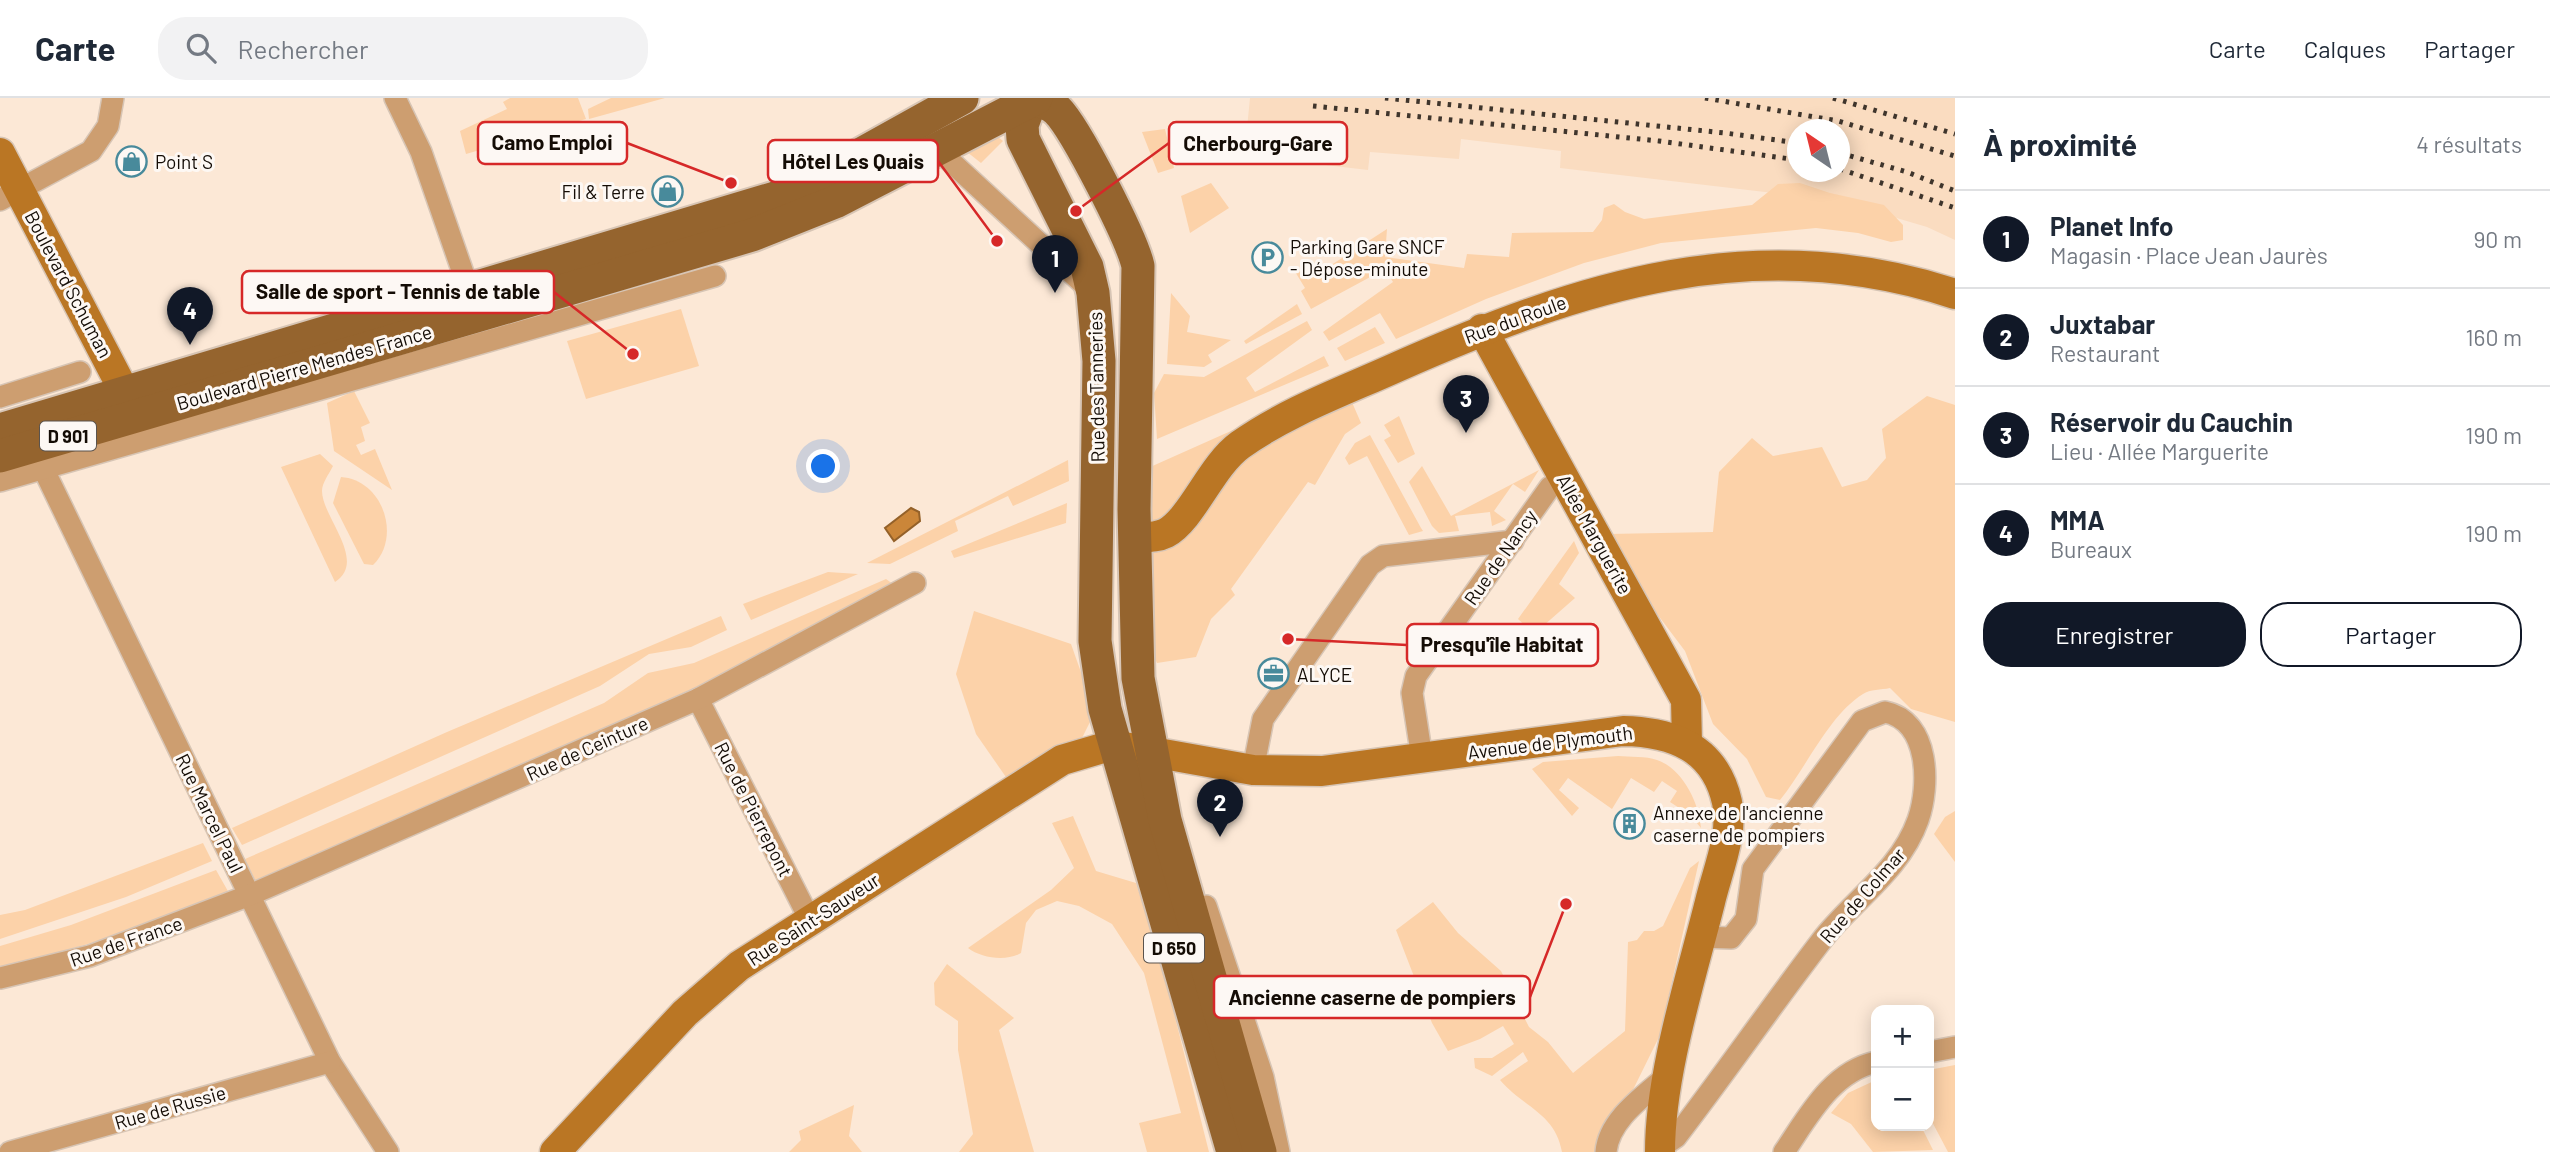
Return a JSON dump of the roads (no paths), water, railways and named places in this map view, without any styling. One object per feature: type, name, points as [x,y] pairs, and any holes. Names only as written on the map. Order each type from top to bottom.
[{"type":"main road","name":"Boulevard Pierre Mendes France","points":[[0,430],[136,416],[469,290],[794,190],[962,98]]},
{"type":"main road","name":"Boulevard Pierre Mendes France","points":[[0,456],[752,235],[835,202],[1033,98]]},
{"type":"main road","name":"Rue des Tanneries","points":[[1113,745],[1095,641],[1099,361],[1093,293],[1087,267],[1023,139],[1022,125],[1033,98],[1056,110],[1073,133],[1129,240],[1138,266],[1135,538],[1138,678],[1152,752]]},
{"type":"main road","name":"Rue des Tanneries","points":[[1066,98],[1073,133]]},
{"type":"main road","name":"D 650","points":[[1113,745],[1233,1152]]},
{"type":"main road","name":"D 650","points":[[1152,752],[1178,867],[1260,1152]]},
{"type":"street","points":[[10,195],[91,151],[108,126],[113,98]]},
{"type":"street","points":[[395,98],[421,152],[469,290]]},
{"type":"street","points":[[936,148],[1093,293]]},
{"type":"street","name":"Boulevard Schuman","points":[[0,153],[10,195],[90,325],[136,416]]},
{"type":"street","name":"Rue du Roule","points":[[1135,538],[1156,537],[1175,526],[1218,466],[1238,446],[1276,423],[1482,329],[1547,305],[1623,284],[1699,269],[1760,264],[1812,265],[1885,277],[1955,294]]},
{"type":"street","name":"Boulevard Pierre Mendes France","points":[[0,481],[43,468],[136,416],[715,276]]},
{"type":"street","name":"Allée Marguerite","points":[[1482,329],[1686,700],[1687,744]]},
{"type":"street","points":[[0,397],[80,372]]},
{"type":"street","name":"Rue Marcel Paul","points":[[43,468],[330,1062],[388,1152]]},
{"type":"street","name":"Rue de Nancy","points":[[1422,758],[1412,685],[1550,487],[1565,478]]},
{"type":"street","points":[[1253,770],[1263,719],[1370,565],[1383,556],[1513,541]]},
{"type":"street","name":"Rue de Ceinture","points":[[250,895],[698,699],[915,583]]},
{"type":"street","name":"Rue de Pierrepont","points":[[698,699],[809,919]]},
{"type":"street","name":"Rue de Colmar","points":[[1660,1150],[1676,1137],[1824,937],[1867,894],[1904,848],[1918,819],[1924,774],[1921,749],[1912,728],[1903,718],[1885,712],[1862,721],[1753,869],[1746,919],[1739,931],[1731,938],[1701,937]]},
{"type":"street","name":"Avenue de Plymouth","points":[[1113,745],[1253,770],[1322,771],[1623,731],[1650,732],[1687,744],[1702,756],[1713,771],[1722,786],[1728,805],[1726,830],[1670,1073],[1660,1150]]},
{"type":"street","name":"Rue Saint-Sauveur","points":[[555,1152],[685,1013],[739,966],[1062,760],[1113,745]]},
{"type":"street","points":[[1178,867],[1206,906],[1263,1077],[1279,1152]]},
{"type":"street","name":"Rue de France","points":[[0,978],[90,956],[250,895]]},
{"type":"street","points":[[1934,1051],[1955,1047]]},
{"type":"street","name":"Rue de Russie","points":[[10,1152],[330,1062]]},
{"type":"street","points":[[1784,1152],[1835,1084],[1847,1073],[1871,1064]]},
{"type":"street","points":[[1606,1152],[1607,1142],[1616,1125],[1670,1073]]},
{"type":"railway","points":[[1385,98],[1787,141]]},
{"type":"railway","points":[[1705,98],[1838,121],[1955,156]]},
{"type":"railway","points":[[1833,98],[1955,134]]},
{"type":"railway","points":[[1313,106],[1659,141],[1787,158]]},
{"type":"railway","points":[[1850,156],[1907,172],[1955,191]]},
{"type":"railway","points":[[1850,172],[1955,208]]},
{"type":"place","name":"Point S","points":[[132,161]]},
{"type":"place","name":"Camo Emploi","points":[[731,183]]},
{"type":"place","name":"Fil & Terre","points":[[668,191]]},
{"type":"place","name":"Cherbourg-Gare","points":[[1076,211]]},
{"type":"place","name":"Hôtel Les Quais","points":[[997,241]]},
{"type":"place","name":"Parking Gare SNCF - Dépose-minute","points":[[1267,257]]},
{"type":"place","name":"Planet Info","points":[[1055,293]]},
{"type":"place","name":"MMA","points":[[190,345]]},
{"type":"place","name":"Salle de sport - Tennis de table","points":[[633,354]]},
{"type":"place","name":"Réservoir du Cauchin","points":[[1466,433]]},
{"type":"place","name":"Presqu'île Habitat","points":[[1288,639]]},
{"type":"place","name":"ALYCE","points":[[1274,674]]},
{"type":"place","name":"Annexe de l'ancienne caserne de pompiers","points":[[1630,823]]},
{"type":"place","name":"Juxtabar","points":[[1220,837]]},
{"type":"place","name":"Ancienne caserne de pompiers","points":[[1566,904]]}]
